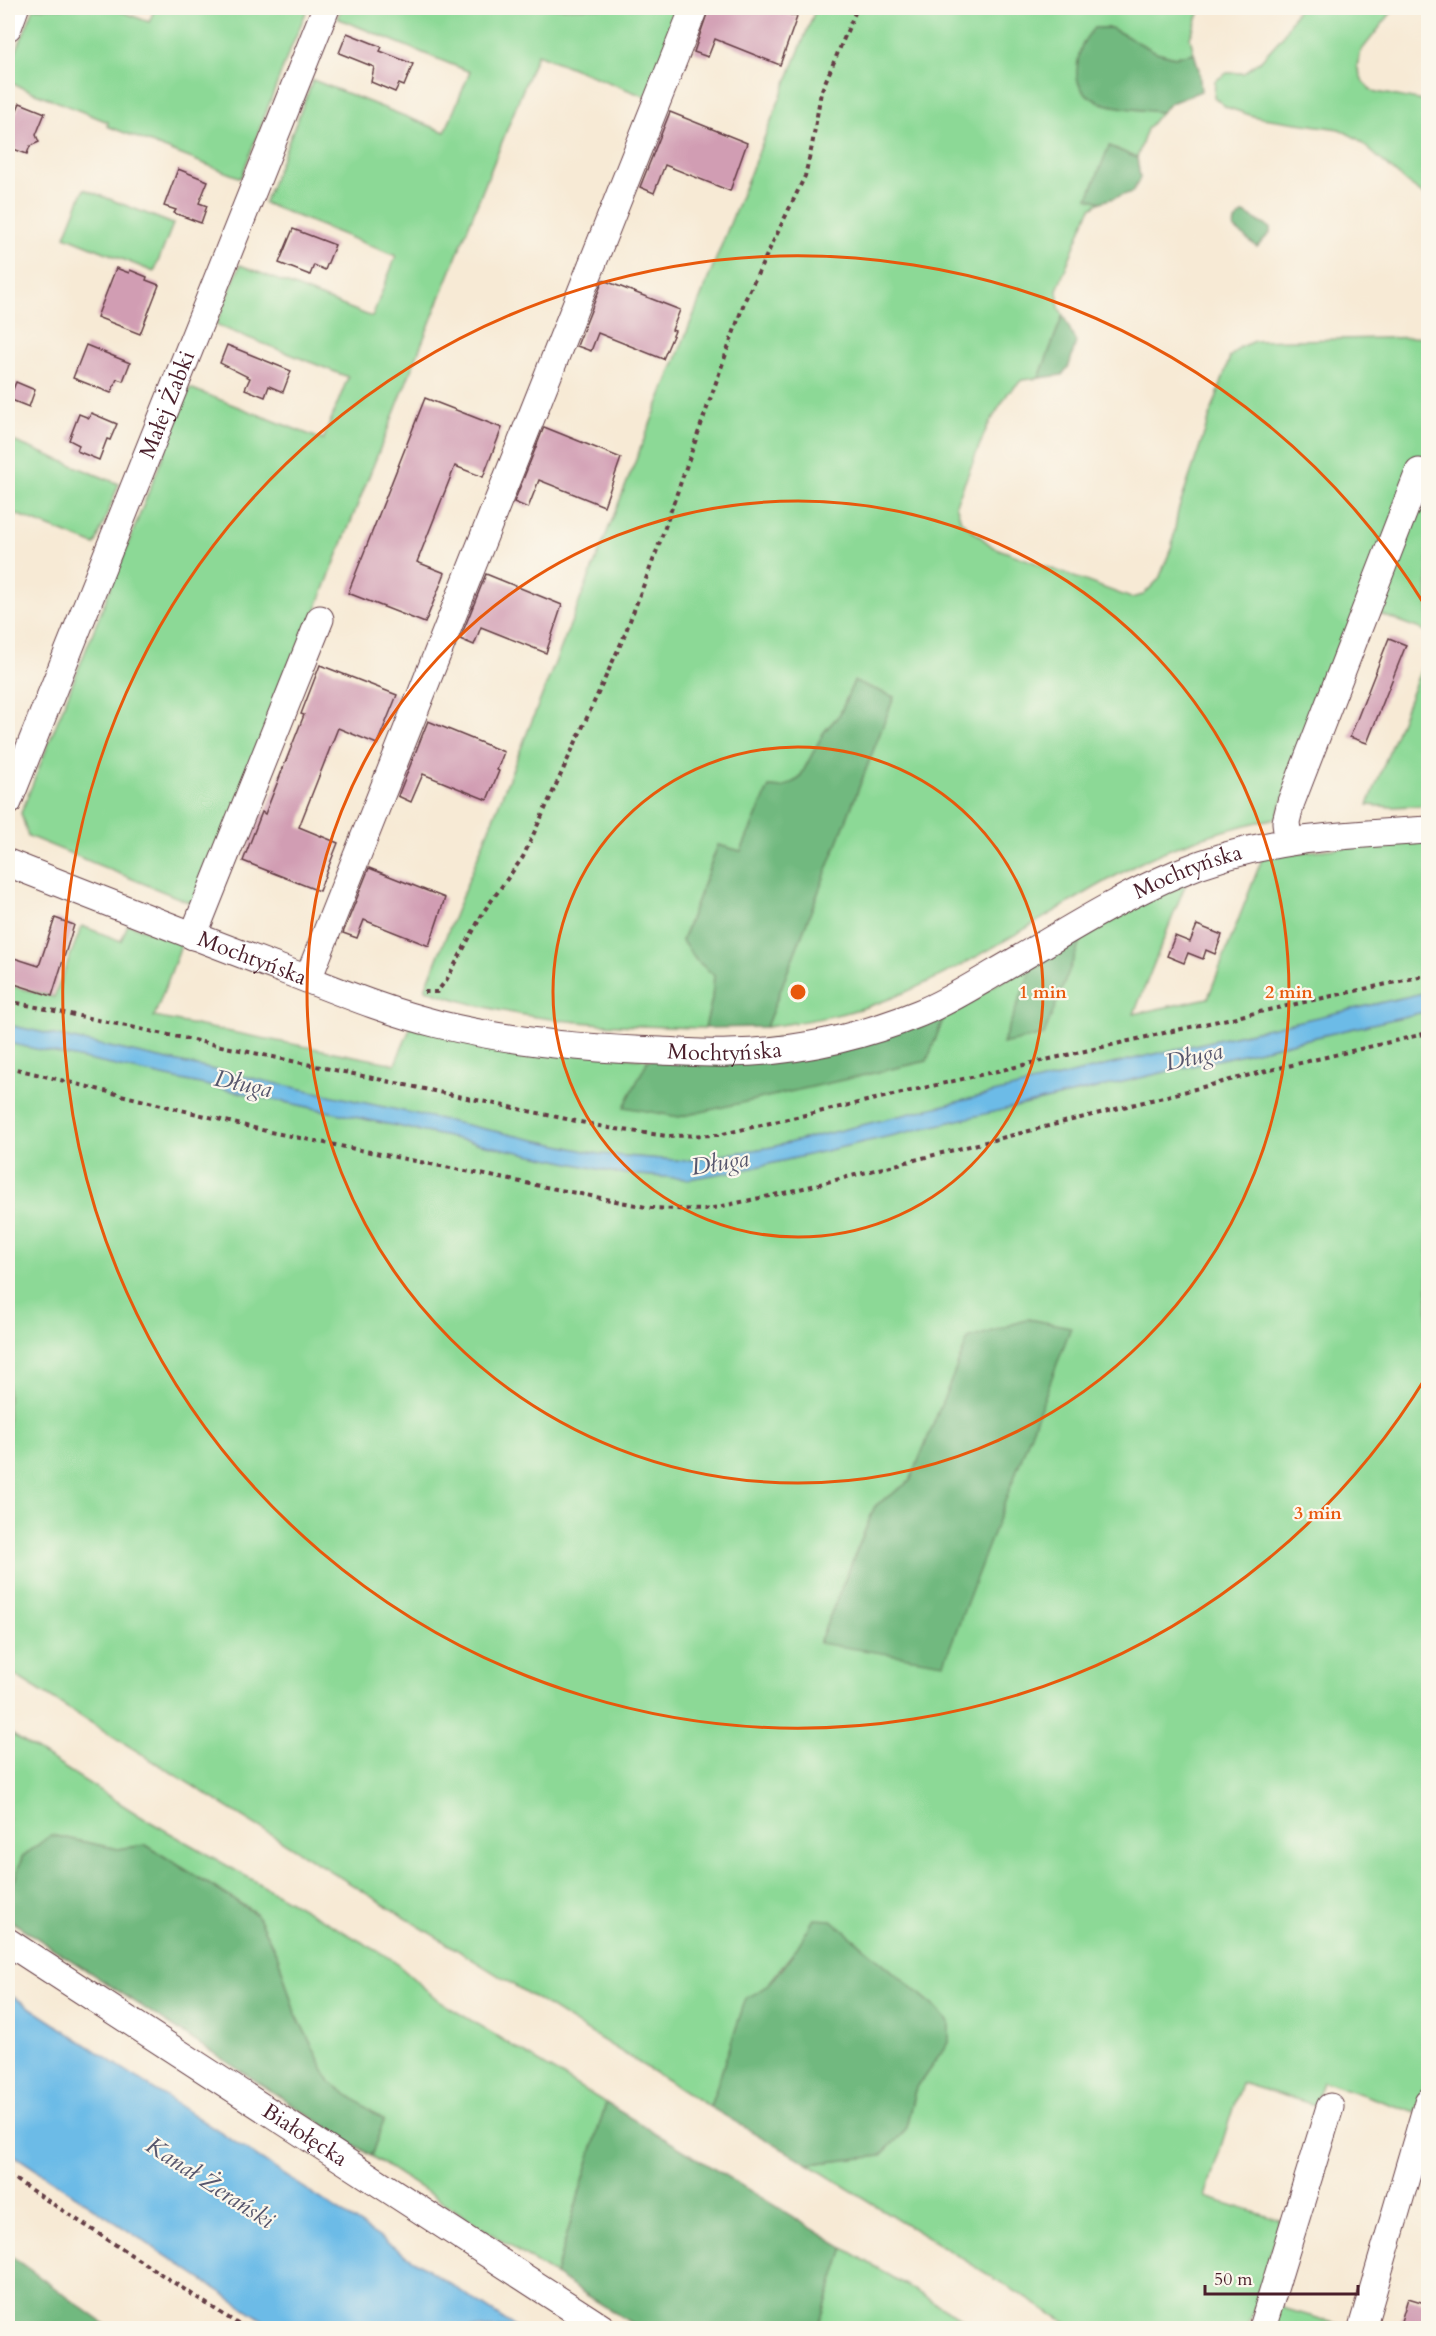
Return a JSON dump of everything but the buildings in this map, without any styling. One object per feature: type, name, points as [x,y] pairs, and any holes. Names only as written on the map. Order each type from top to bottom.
[{"type":"street","points":[[8,27],[15,8]]},
{"type":"street","name":"Małej Żabki","points":[[8,802],[326,8]]},
{"type":"street","points":[[308,980],[694,8]]},
{"type":"street","points":[[1288,841],[1286,822],[1291,802],[1419,472]]},
{"type":"street","points":[[193,936],[320,619]]},
{"type":"street","name":"Mochtyńska","points":[[8,863],[308,980],[434,1023],[518,1040],[617,1050],[730,1053],[784,1050],[839,1040],[925,1011],[1122,900],[1177,873],[1223,857],[1288,841],[1322,836],[1428,830]]},
{"type":"street","name":"Białołęcka","points":[[8,1942],[602,2328]]},
{"type":"street","points":[[1262,2328],[1330,2107]]},
{"type":"street","points":[[1362,2328],[1427,2113]]},
{"type":"path","points":[[424,993],[437,992],[484,911],[523,857],[623,639],[657,550],[744,300],[804,176],[812,146],[821,92],[857,8]]},
{"type":"path","points":[[8,1067],[282,1134],[651,1208],[704,1210],[788,1192],[1258,1072],[1428,1033]]},
{"type":"path","points":[[8,2175],[244,2328]]},
{"type":"green space","points":[[34,8],[112,8],[149,22],[155,8],[308,8],[241,178],[107,126],[108,122],[8,82],[8,71]]},
{"type":"green space","points":[[342,8],[682,8],[646,97],[537,54],[198,906],[28,836],[21,813],[190,388],[323,440],[348,377],[216,325],[240,265],[372,317],[396,256],[264,203],[313,80],[445,132],[470,72],[337,18]]},
{"type":"green space","points":[[816,8],[1201,8],[1190,38],[1194,53],[1176,57],[1156,52],[1111,28],[1094,28],[1097,102],[1161,112],[1147,129],[1137,158],[1110,146],[1089,198],[1101,202],[1091,208],[1084,222],[1057,290],[1059,308],[1063,315],[1039,378],[1022,380],[1008,393],[987,427],[956,504],[961,521],[993,547],[1131,598],[1143,595],[1159,579],[1172,546],[1178,511],[1230,357],[1240,347],[1254,341],[1428,337],[1428,462],[1418,458],[1276,818],[1240,826],[1168,850],[1104,882],[956,968],[894,997],[831,1016],[766,1027],[894,697],[854,681],[840,714],[824,732],[799,779],[782,788],[769,787],[741,852],[718,845],[682,941],[696,960],[714,975],[712,999],[705,1028],[599,1024],[529,1016],[459,1000],[425,989]]},
{"type":"green space","points":[[1298,8],[1395,8],[1361,51],[1357,66],[1363,82],[1372,91],[1428,102],[1428,198],[1356,138],[1339,129],[1256,117],[1226,107],[1214,97],[1215,81],[1227,73],[1244,73],[1262,59],[1282,37]]},
{"type":"green space","points":[[1094,28],[1111,28],[1156,52],[1175,57],[1194,53],[1199,70],[1201,91],[1171,103],[1161,112],[1121,107],[1094,100],[1084,92],[1078,82],[1077,69],[1081,47]]},
{"type":"green space","points":[[1109,146],[1137,158],[1140,178],[1133,192],[1101,202],[1088,198]]},
{"type":"green space","points":[[84,189],[173,224],[154,272],[65,236]]},
{"type":"green space","points":[[1244,213],[1270,228],[1270,233],[1257,247],[1234,228],[1235,221]]},
{"type":"green space","points":[[1063,315],[1076,342],[1069,366],[1062,375],[1039,378]]},
{"type":"green space","points":[[8,439],[119,484],[95,545],[8,511]]},
{"type":"green space","points":[[1428,474],[1428,632],[1374,612]]},
{"type":"green space","points":[[1428,651],[1428,805],[1393,807],[1368,805]]},
{"type":"green space","points":[[854,681],[894,697],[766,1027],[705,1028],[712,999],[714,975],[696,960],[682,941],[718,845],[741,851],[769,787],[782,788],[799,779],[824,732],[840,714]]},
{"type":"green space","points":[[1428,839],[1428,992],[1129,1060],[772,1147],[686,1161],[599,1154],[8,1025],[8,985],[54,997],[82,926],[121,941],[128,924],[182,943],[154,1017],[395,1064],[412,1024],[648,1060],[946,1012],[1188,878],[1134,1014],[1208,998],[1263,856]]},
{"type":"green space","points":[[1083,935],[1044,1035],[1002,1044],[1034,963]]},
{"type":"green space","points":[[1428,1011],[1428,2070],[1416,2113],[1323,2081],[1315,2105],[1241,2083],[1205,2197],[1280,2220],[1248,2328],[1075,2328],[808,2164],[880,2156],[905,2131],[915,2090],[949,2041],[934,2006],[831,1920],[796,1949],[762,1992],[746,1999],[710,2107],[8,1671],[8,1043],[617,1173],[688,1179],[752,1168]],"holes":[[[910,1481],[819,1643],[875,1506]]]},
{"type":"green space","points":[[946,1012],[927,1061],[679,1117],[624,1107],[648,1060]]},
{"type":"green space","points":[[1028,1319],[1071,1327],[944,1663],[819,1643],[875,1506],[910,1481],[968,1339]]},
{"type":"green space","points":[[8,1732],[140,1816],[390,1958],[439,2001],[606,2103],[555,2275],[371,2156],[384,2120],[330,2082],[294,2010],[278,1957],[256,1913],[146,1845],[118,1849],[51,1835],[22,1857],[8,1901]]},
{"type":"green space","points":[[51,1835],[118,1849],[146,1845],[256,1914],[278,1957],[294,2010],[330,2082],[384,2120],[371,2156],[8,1919],[8,1901],[22,1857]]},
{"type":"green space","points":[[814,1919],[831,1920],[934,2006],[949,2022],[949,2041],[915,2090],[905,2131],[880,2156],[808,2164],[710,2107],[746,1998],[758,1992],[777,1975]]},
{"type":"green space","points":[[606,2103],[844,2248],[818,2328],[639,2328],[555,2275]]},
{"type":"green space","points":[[844,2248],[977,2328],[818,2328]]},
{"type":"green space","points":[[8,2254],[110,2328],[8,2328]]},
{"type":"green space","points":[[1279,2307],[1352,2328],[1273,2328]]},
{"type":"water","name":"Długa","points":[[1428,992],[1428,1011],[752,1168],[688,1179],[617,1173],[8,1043],[8,1025],[599,1154],[686,1161],[772,1147],[1129,1060]]},
{"type":"water","name":"Kanał Żerański","points":[[8,1993],[517,2328],[275,2328],[8,2151]]}]
